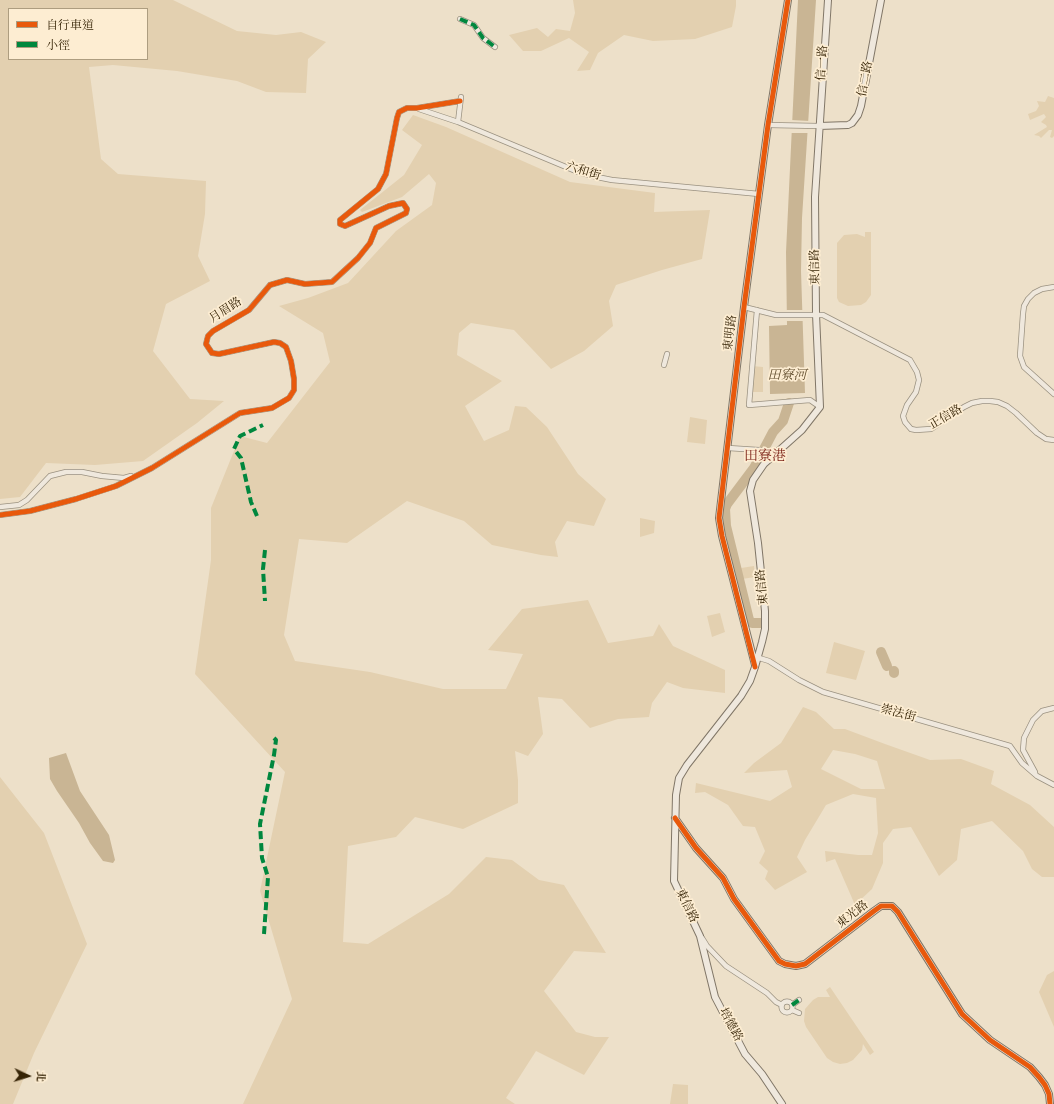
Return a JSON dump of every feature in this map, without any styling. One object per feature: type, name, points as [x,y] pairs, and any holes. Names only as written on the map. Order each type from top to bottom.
[{"type":"street","name":"東明路","points":[[755,667],[755,657],[722,536],[719,518],[744,307],[768,125],[788,0]]},
{"type":"street","name":"信一路","points":[[819,126],[828,0]]},
{"type":"street","name":"信二路","points":[[819,126],[848,125],[852,123],[858,115],[881,0]]},
{"type":"street","points":[[460,19],[474,24],[483,38],[494,47]]},
{"type":"street","name":"月眉路","points":[[0,515],[30,511],[83,497],[116,486],[152,468],[240,413],[272,408],[289,398],[294,390],[294,379],[291,361],[286,347],[280,343],[274,342],[219,354],[212,353],[206,344],[208,336],[213,331],[248,310],[270,285],[287,280],[305,284],[332,282],[358,258],[370,243],[376,228],[406,213],[407,209],[403,203],[389,206],[345,226],[340,224],[340,220],[378,190],[386,174],[399,112],[407,108],[417,108],[460,99],[458,122]]},
{"type":"street","name":"六和街","points":[[417,108],[458,122],[578,172],[597,177],[612,180],[759,194]]},
{"type":"street","points":[[768,125],[819,126]]},
{"type":"street","name":"東信路","points":[[755,657],[765,629],[766,611],[750,491],[756,474],[771,454],[802,430],[820,407],[816,314],[815,198],[819,126]]},
{"type":"street","points":[[1054,287],[1042,289],[1034,293],[1024,306],[1020,356],[1024,367],[1054,394]]},
{"type":"street","points":[[744,307],[769,314],[816,314]]},
{"type":"street","points":[[757,310],[749,405],[810,400],[820,407]]},
{"type":"street","name":"正信路","points":[[816,314],[823,315],[910,360],[917,372],[919,380],[916,392],[907,405],[903,416],[905,422],[911,429],[931,429],[972,403],[990,401],[998,402],[1007,406],[1037,433],[1046,439],[1054,440]]},
{"type":"street","points":[[664,365],[667,354]]},
{"type":"street","points":[[728,448],[759,450],[771,454]]},
{"type":"street","points":[[0,507],[19,504],[27,500],[50,476],[66,472],[82,472],[124,478],[139,475]]},
{"type":"street","name":"崇法街","points":[[755,657],[768,661],[799,680],[823,692],[1010,746],[1022,763],[1037,776],[1054,785]]},
{"type":"street","name":"東信路","points":[[755,667],[750,681],[741,696],[687,764],[679,778],[676,795],[674,881],[700,936],[707,946],[726,966],[767,993],[776,1002],[782,1005]]},
{"type":"street","points":[[1037,776],[1023,750],[1024,738],[1033,720],[1042,711],[1054,708]]},
{"type":"street","name":"東光路","points":[[675,818],[696,848],[723,878],[734,898],[779,961],[785,964],[796,966],[805,964],[877,908],[885,905],[892,906],[898,912],[962,1014],[990,1040],[1035,1072],[1045,1085],[1050,1104]]},
{"type":"street","name":"培德路","points":[[700,936],[715,997],[744,1054],[762,1074],[782,1104]]},
{"type":"street","points":[[799,1000],[792,1007],[788,1013],[782,1010],[782,1005],[786,1002],[792,1007],[799,1014]]},
{"type":"shaded area","points":[[0,0],[173,0],[237,31],[276,35],[301,32],[326,42],[308,59],[306,93],[266,92],[237,81],[177,71],[113,65],[89,67],[101,159],[118,174],[206,181],[205,214],[198,256],[210,281],[166,304],[153,351],[190,399],[224,401],[197,423],[143,461],[95,465],[46,463],[20,497],[0,499]]},
{"type":"shaded area","points":[[573,0],[736,0],[736,6],[732,27],[695,39],[653,41],[624,35],[598,53],[590,70],[577,71],[589,52],[569,38],[541,51],[523,51],[509,35],[537,28],[548,37],[556,29],[570,31],[575,13]]},
{"type":"shaded area","points":[[1048,96],[1054,98],[1054,136],[1052,138],[1050,137],[1052,130],[1049,130],[1041,138],[1034,135],[1047,127],[1041,122],[1046,117],[1044,114],[1030,120],[1028,114],[1036,111],[1039,106],[1037,101],[1045,102]]},
{"type":"shaded area","points":[[413,115],[446,127],[570,182],[655,193],[654,212],[710,210],[702,259],[616,285],[609,301],[613,326],[584,351],[551,369],[514,330],[471,323],[459,333],[457,355],[502,381],[465,406],[484,441],[509,430],[515,406],[526,407],[547,427],[578,474],[606,499],[594,526],[567,521],[555,542],[558,557],[541,555],[492,545],[464,521],[407,501],[347,543],[299,539],[284,635],[295,661],[370,672],[443,689],[506,689],[523,654],[488,650],[522,609],[588,600],[608,643],[653,636],[659,624],[673,646],[725,670],[725,693],[683,688],[667,682],[652,703],[649,717],[618,719],[590,728],[562,699],[538,697],[543,734],[528,756],[515,751],[518,780],[518,803],[463,829],[415,817],[396,837],[348,846],[343,942],[368,944],[449,894],[486,857],[512,860],[539,880],[564,885],[606,953],[574,951],[544,991],[576,1032],[595,1037],[609,1037],[584,1075],[536,1051],[506,1098],[515,1104],[243,1104],[292,999],[260,891],[285,772],[195,674],[211,560],[211,508],[240,436],[267,443],[330,362],[323,333],[279,306],[308,298],[348,283],[396,231],[432,205],[436,183],[429,174],[402,197],[362,212],[360,210],[404,175],[422,145],[402,130]]},
{"type":"shaded area","points":[[865,232],[871,232],[871,295],[866,302],[861,305],[848,306],[839,302],[837,298],[837,243],[844,235],[857,234],[865,237]]},
{"type":"shaded area","points":[[752,366],[763,367],[763,392],[750,392]]},
{"type":"shaded area","points":[[690,417],[707,420],[705,444],[687,442]]},
{"type":"shaded area","points":[[640,518],[655,521],[654,533],[640,537]]},
{"type":"shaded area","points":[[754,566],[755,577],[742,579],[741,568]]},
{"type":"shaded area","points":[[720,613],[725,632],[712,637],[707,616]]},
{"type":"shaded area","points":[[834,642],[865,651],[856,680],[826,673]]},
{"type":"shaded area","points":[[803,707],[816,712],[834,729],[845,729],[930,760],[961,759],[994,771],[991,784],[1030,805],[1054,827],[1054,877],[1042,877],[1032,869],[1023,851],[992,821],[961,829],[957,860],[939,876],[911,827],[893,829],[883,843],[883,863],[872,889],[855,905],[835,859],[826,862],[825,851],[872,855],[878,833],[876,798],[853,794],[826,805],[805,840],[797,857],[807,872],[775,890],[765,879],[768,871],[759,863],[765,851],[755,827],[743,826],[728,805],[705,792],[695,793],[696,783],[770,801],[792,787],[787,770],[744,773],[754,763],[781,743]],"holes":[[[833,750],[855,754],[877,761],[885,789],[861,789],[821,769]]]},
{"type":"shaded area","points":[[0,777],[44,833],[87,944],[34,1053],[13,1104],[0,1104]]},
{"type":"shaded area","points":[[1054,971],[1054,1027],[1039,992],[1047,975]]},
{"type":"shaded area","points":[[830,987],[874,1052],[870,1055],[863,1044],[862,1050],[853,1060],[840,1064],[833,1062],[827,1058],[806,1027],[804,1021],[805,1009],[818,997],[830,997],[826,990]]},
{"type":"shaded area","points":[[673,1084],[688,1085],[688,1104],[670,1104]]},
{"type":"water","name":"田寮河","points":[[798,0],[816,0],[802,218],[801,271],[805,393],[770,394],[769,326],[787,325],[786,252]]},
{"type":"water","points":[[66,753],[80,791],[109,835],[115,860],[113,863],[103,861],[50,779],[49,758]]},
{"type":"pier","points":[[791,120],[810,121],[809,133],[790,133]]},
{"type":"pier","points":[[785,310],[805,310],[805,321],[785,321]]},
{"type":"waterway","name":"田寮河","points":[[761,623],[752,623],[749,620],[726,526],[725,509],[727,504],[754,468],[773,432],[783,421],[789,403]]},
{"type":"waterway","name":"田寮河","points":[[881,652],[887,666]]},
{"type":"marked path","points":[[460,19],[474,25],[483,38],[495,47]]},
{"type":"marked path","points":[[257,516],[251,502],[241,458],[234,449],[240,436],[263,425]]},
{"type":"marked path","points":[[265,550],[263,569],[265,601]]},
{"type":"marked path","points":[[264,934],[268,877],[262,858],[260,824],[274,755],[276,740],[274,738]]},
{"type":"marked path","points":[[792,1005],[799,1000]]},
{"type":"cycle path","points":[[755,667],[722,536],[719,518],[744,307],[768,125],[788,0]]},
{"type":"cycle path","points":[[0,515],[30,511],[76,499],[116,486],[152,468],[240,413],[272,408],[289,398],[294,390],[294,379],[291,361],[286,347],[280,343],[274,342],[219,354],[212,353],[206,344],[208,336],[213,331],[249,310],[270,285],[287,280],[305,284],[332,282],[358,258],[370,243],[376,228],[406,213],[407,209],[403,203],[389,206],[345,226],[340,224],[340,220],[378,189],[386,174],[399,112],[407,108],[417,108],[460,101]]},
{"type":"cycle path","points":[[675,818],[696,848],[723,878],[734,899],[779,961],[785,964],[796,966],[805,964],[881,906],[892,906],[898,912],[962,1014],[990,1040],[1030,1067],[1045,1085],[1049,1094],[1050,1104]]},
{"type":"district","name":"田寮港","points":[[765,457]]}]
